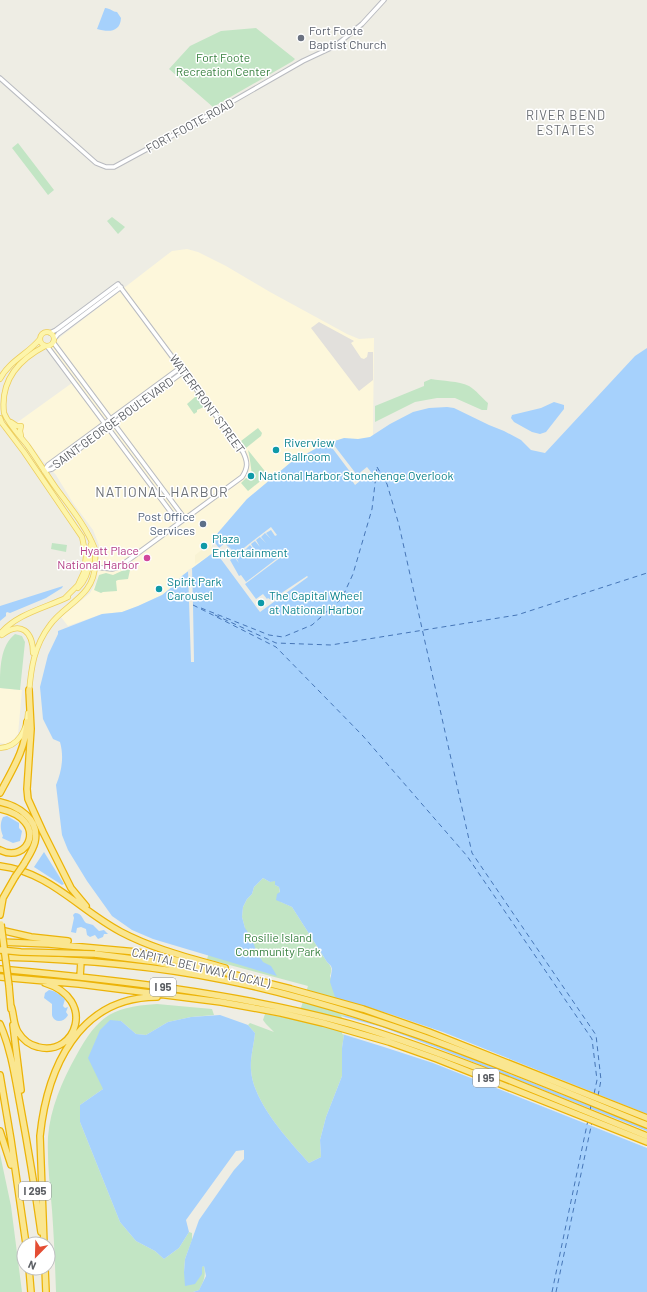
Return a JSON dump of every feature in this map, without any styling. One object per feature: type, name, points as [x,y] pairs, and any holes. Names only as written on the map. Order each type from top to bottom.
[{"type":"highway","points":[[29,690],[31,729],[27,794],[30,805],[75,894],[100,918]]},
{"type":"highway","points":[[1,792],[21,753],[28,719]]},
{"type":"highway","points":[[0,799],[15,803],[28,811],[43,832]]},
{"type":"highway","points":[[0,802],[20,809],[29,818],[35,829],[36,836],[33,848],[3,898],[0,915],[26,1138]]},
{"type":"highway","points":[[0,808],[15,814],[24,820],[28,825],[30,835],[27,844],[20,851],[11,853],[0,850]]},
{"type":"highway","points":[[0,866],[22,870],[41,878],[119,931],[146,944],[290,989]]},
{"type":"highway","points":[[0,930],[32,937],[137,952]]},
{"type":"highway","name":"CAPITAL BELTWAY (LOCAL)","points":[[0,942],[49,944],[137,952],[180,961],[290,989],[327,1002]]},
{"type":"highway","points":[[0,950],[95,954],[137,958],[178,966],[258,987]]},
{"type":"highway","name":"I 95","points":[[0,957],[113,963],[171,971],[258,987],[327,1002],[391,1018],[464,1045],[647,1118]]},
{"type":"highway","points":[[80,977],[81,961]]},
{"type":"highway","name":"I 95","points":[[0,968],[222,996],[282,1007],[437,1059],[647,1142]]},
{"type":"highway","name":"I 95","points":[[0,977],[105,987],[253,1008],[323,1020],[373,1031],[452,1058],[647,1136]]},
{"type":"highway","points":[[11,1006],[16,1029],[22,1038],[30,1044],[42,1048],[54,1047],[63,1042],[70,1035],[75,1026],[76,1019],[75,1009],[71,1000],[66,994],[57,988],[27,979]]},
{"type":"highway","points":[[43,1236],[40,1136],[43,1112],[52,1079],[71,1041],[85,1025],[95,1017],[126,1001],[146,997],[182,998]]},
{"type":"highway","name":"I 95","points":[[327,1002],[460,1050],[647,1125]]},
{"type":"highway","name":"I 295","points":[[0,1024],[10,1056],[26,1138],[42,1236]]},
{"type":"highway","points":[[0,1075],[16,1181]]},
{"type":"highway","points":[[0,1131],[16,1181]]},
{"type":"highway","name":"I 295","points":[[16,1181],[25,1236]]},
{"type":"highway","points":[[30,1276],[31,1292]]},
{"type":"highway","points":[[45,1276],[46,1292]]},
{"type":"main road","points":[[0,379],[7,368],[16,359],[34,347],[43,334],[50,333],[52,335],[53,341],[51,344],[37,350],[10,371],[2,389],[1,402],[7,418],[80,521],[95,550],[95,567],[91,581],[83,595],[50,623],[42,636],[33,657]]},
{"type":"main road","points":[[40,339],[42,344],[46,346]]},
{"type":"main road","points":[[0,418],[77,530],[85,546],[86,556],[84,572],[78,584],[65,598]]},
{"type":"main road","points":[[7,418],[17,426],[21,426],[20,431],[24,441]]},
{"type":"main road","points":[[24,452],[39,469],[44,471]]},
{"type":"main road","points":[[0,635],[5,628],[15,620],[74,593],[83,583],[87,573],[89,566],[89,549],[91,544]]},
{"type":"main road","points":[[0,635],[13,629],[26,632],[32,638],[33,657],[29,690],[28,719],[18,740],[10,746],[0,748]]},
{"type":"street","name":"FORT FOOTE ROAD","points":[[0,78],[96,163],[106,168],[114,167],[186,128],[299,63],[335,46],[362,24],[384,0]]},
{"type":"street","points":[[50,333],[119,286]]},
{"type":"street","points":[[119,286],[63,330],[53,341],[185,519]]},
{"type":"street","name":"WATERFRONT STREET","points":[[89,566],[112,569],[119,567],[242,477],[246,470],[247,462],[243,452],[119,286]]},
{"type":"street","points":[[46,346],[179,523]]},
{"type":"street","name":"SAINT GEORGE BOULEVARD","points":[[44,471],[48,465],[180,368]]},
{"type":"street","name":"SAINT GEORGE BOULEVARD","points":[[44,471],[52,469],[184,372]]},
{"type":"street","points":[[71,448],[75,452]]},
{"type":"shaded area","name":"NATIONAL HARBOR","points":[[187,249],[198,252],[226,266],[347,334],[359,339],[374,338],[373,436],[365,439],[322,445],[290,463],[247,499],[216,535],[214,540],[215,552],[183,575],[162,595],[122,612],[102,614],[68,626],[61,617],[90,593],[97,581],[99,545],[93,530],[73,503],[56,475],[42,460],[15,424],[72,383],[46,348],[172,251]]},
{"type":"shaded area","points":[[319,322],[354,341],[351,343],[361,358],[364,359],[367,357],[368,352],[373,352],[373,380],[359,391],[311,328]]},
{"type":"shaded area","points":[[0,688],[22,690],[18,734],[12,742],[5,744],[0,743]]},
{"type":"green space","name":"Fort Foote Recreation Center","points":[[256,28],[295,59],[213,107],[169,69],[190,46],[221,31]]},
{"type":"green space","points":[[18,143],[54,190],[48,195],[12,148]]},
{"type":"green space","points":[[112,217],[125,227],[118,234],[107,221]]},
{"type":"green space","points":[[431,379],[455,382],[469,386],[488,403],[487,410],[482,410],[455,398],[437,398],[415,402],[375,422],[375,406],[424,386],[424,382]]},
{"type":"green space","points":[[195,397],[198,397],[204,407],[197,410],[194,414],[187,404]]},
{"type":"green space","points":[[258,428],[262,433],[261,436],[246,448],[241,441]]},
{"type":"green space","points":[[248,450],[268,475],[248,491],[241,483],[246,478],[250,479],[252,476]]},
{"type":"green space","points":[[52,543],[67,545],[66,552],[51,549]]},
{"type":"green space","points":[[126,569],[130,570],[128,579],[116,581],[117,591],[101,593],[94,590],[99,575],[106,573],[113,575]]},
{"type":"green space","points":[[15,634],[22,636],[25,642],[20,690],[0,688],[2,658],[6,645]]},
{"type":"green space","name":"Rosilie Island Community Park","points":[[263,878],[270,882],[275,880],[275,885],[279,887],[281,902],[292,907],[330,965],[330,976],[346,1020],[342,1048],[342,1076],[326,1117],[320,1140],[321,1157],[309,1163],[273,1120],[258,1095],[253,1082],[251,1070],[255,1033],[248,1025],[250,1023],[274,1032],[263,1020],[265,1014],[297,1020],[308,986],[207,959],[209,953],[245,928],[242,917],[243,907],[247,899],[252,894],[254,887]]},
{"type":"green space","points":[[157,1004],[212,1009],[214,1015],[191,1017],[168,1022],[146,1035],[136,1034],[121,1021],[103,1089],[80,1105],[80,1122],[120,1222],[136,1241],[155,1251],[164,1259],[179,1248],[189,1232],[192,1233],[192,1240],[185,1259],[184,1272],[204,1266],[205,1276],[199,1290],[193,1292],[56,1292],[56,1236],[53,1236],[48,1146],[51,1116],[66,1075],[91,1031],[108,1016],[117,1011],[141,1005]]},
{"type":"green space","points":[[0,1154],[11,1206],[16,1245],[16,1276],[20,1276],[22,1292],[0,1292]]},
{"type":"sand","points":[[210,544],[215,552],[195,564],[195,555]]},
{"type":"water","points":[[105,8],[117,12],[121,18],[116,29],[105,31],[97,29]]},
{"type":"water","points":[[647,348],[647,1292],[193,1292],[199,1290],[206,1276],[204,1266],[202,1267],[202,1274],[195,1284],[185,1286],[185,1259],[199,1220],[234,1170],[244,1159],[244,1150],[236,1151],[186,1220],[189,1232],[179,1248],[164,1259],[155,1251],[136,1241],[120,1222],[80,1122],[80,1105],[103,1089],[88,1058],[100,1030],[110,1020],[121,1021],[136,1034],[146,1035],[168,1022],[191,1017],[220,1015],[248,1025],[255,1033],[251,1070],[253,1082],[258,1095],[282,1132],[309,1163],[321,1157],[320,1140],[326,1117],[342,1076],[342,1048],[346,1020],[335,997],[330,982],[331,966],[292,907],[276,900],[277,894],[280,892],[279,887],[275,885],[275,881],[270,882],[263,878],[254,887],[252,894],[247,899],[243,907],[242,917],[245,928],[252,939],[257,953],[263,962],[271,966],[277,976],[153,939],[132,930],[112,916],[87,881],[68,850],[62,835],[56,785],[62,764],[62,753],[60,742],[53,739],[43,719],[40,687],[48,655],[58,631],[102,614],[122,612],[162,595],[183,575],[214,552],[214,540],[216,535],[247,499],[290,463],[322,445],[344,438],[358,439],[370,437],[413,412],[429,408],[447,407],[454,408],[504,431],[521,440],[531,450],[545,453],[635,356]]},
{"type":"water","points":[[554,402],[564,405],[564,409],[546,432],[540,434],[532,432],[514,422],[511,418],[512,415],[541,408]]},
{"type":"water","points":[[63,586],[46,598],[10,613],[7,612],[6,616],[0,621],[0,606]]},
{"type":"water","points":[[7,816],[19,823],[19,828],[22,831],[20,841],[13,843],[2,838],[1,822],[3,817]]},
{"type":"water","points":[[44,852],[64,884],[62,885],[34,867]]},
{"type":"water","points":[[75,913],[81,915],[86,923],[93,925],[99,931],[104,930],[108,934],[104,934],[103,937],[98,939],[95,935],[90,937],[87,935],[86,929],[81,927],[77,928],[76,933],[71,932],[74,918],[73,915]]},
{"type":"water","points":[[49,990],[56,992],[65,999],[63,1006],[65,1008],[68,1007],[66,1012],[68,1015],[65,1019],[57,1021],[53,1018],[52,1004],[44,998],[45,993]]},
{"type":"pier","points":[[330,440],[357,475],[367,467],[371,472],[355,485],[351,479],[354,477],[327,441]]},
{"type":"pier","points":[[271,527],[277,535],[275,536],[271,530],[266,533],[271,539],[265,533],[261,537],[266,543],[260,537],[256,540],[260,547],[255,541],[251,544],[255,551],[250,545],[246,549],[250,554],[245,549],[241,552],[244,559],[240,553],[235,556],[239,563],[234,557],[230,560],[239,576],[241,575],[246,582],[288,550],[289,551],[245,584],[256,599],[263,594],[267,599],[268,598],[271,600],[307,576],[308,577],[260,612],[212,547],[212,540],[219,548],[225,543],[234,555],[227,545],[236,554]]},
{"type":"pier","points":[[192,568],[194,662],[191,662],[188,570]]},
{"type":"pier","points":[[332,997],[390,1014],[443,1032],[647,1114],[647,1128],[457,1053],[379,1025],[340,1014]]},
{"type":"pier","points":[[341,1016],[382,1027],[647,1131],[647,1148],[433,1063],[342,1034],[344,1021]]},
{"type":"ferry route","points":[[377,467],[387,484],[399,525],[472,853],[596,1035],[601,1080],[598,1096]]},
{"type":"ferry route","points":[[201,608],[269,635],[283,637],[312,625],[342,598],[353,574],[372,509],[377,467]]},
{"type":"ferry route","points":[[215,615],[276,643],[331,645],[517,615],[647,573]]},
{"type":"ferry route","points":[[193,605],[276,647],[363,736],[467,856],[592,1039],[597,1080],[594,1094]]},
{"type":"ferry route","points":[[590,1111],[591,1105]]},
{"type":"ferry route","points":[[552,1292],[588,1120]]},
{"type":"ferry route","points":[[556,1292],[592,1122]]},
{"type":"place","name":"Fort Foote Baptist Church","points":[[301,38]]},
{"type":"place","name":"Riverview Ballroom","points":[[276,450]]},
{"type":"place","name":"National Harbor Stonehenge Overlook","points":[[251,476]]},
{"type":"place","name":"Post Office Services","points":[[203,524]]},
{"type":"place","name":"Plaza Entertainment","points":[[204,546]]},
{"type":"place","name":"Hyatt Place National Harbor","points":[[147,558]]},
{"type":"place","name":"Spirit Park Carousel","points":[[159,589]]},
{"type":"place","name":"The Capital Wheel at National Harbor","points":[[261,603]]},
{"type":"district","name":"RIVER BEND ESTATES","points":[[566,122]]},
{"type":"district","name":"NATIONAL HARBOR","points":[[162,492]]}]
